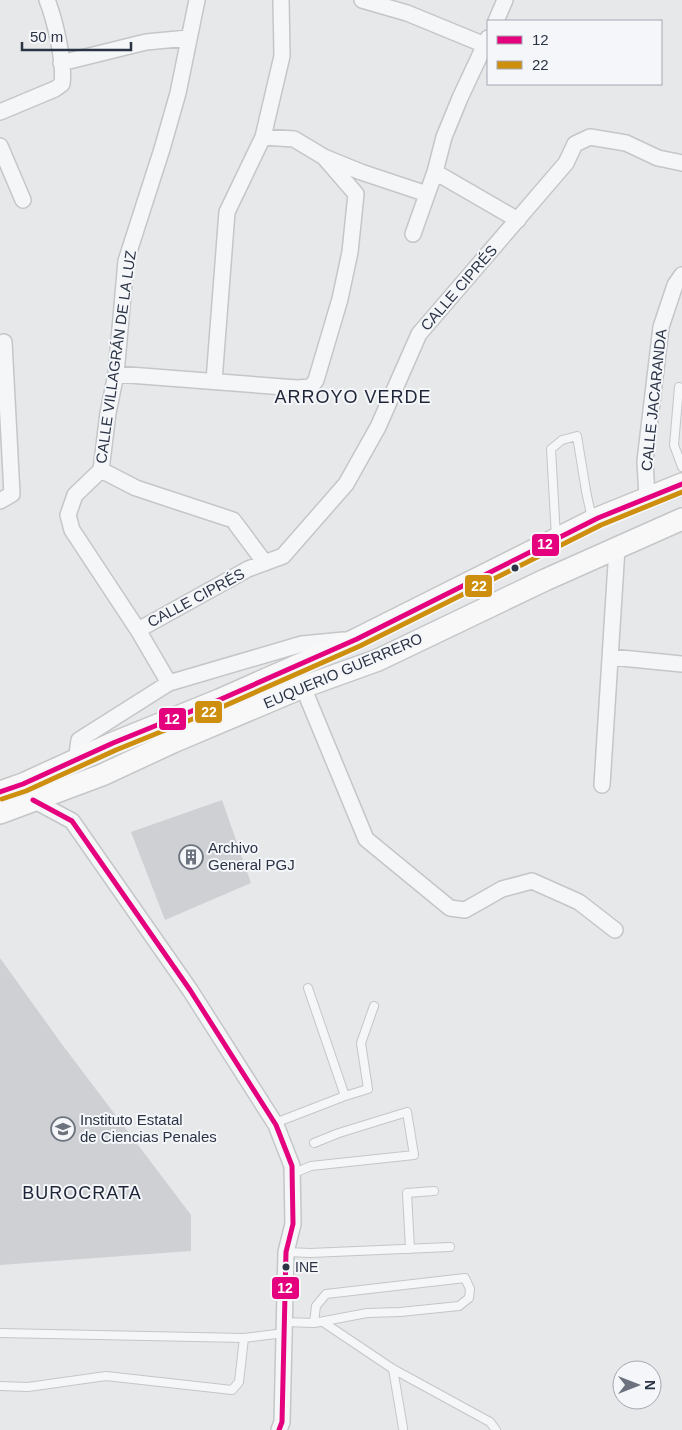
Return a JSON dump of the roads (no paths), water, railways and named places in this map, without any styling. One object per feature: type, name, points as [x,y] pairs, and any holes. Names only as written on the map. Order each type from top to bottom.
[{"type":"main road","name":"EUQUERIO GUERRERO","points":[[0,792],[23,784],[113,743],[219,700],[357,639],[593,521],[682,484]]},
{"type":"main road","name":"EUQUERIO GUERRERO","points":[[0,813],[102,775],[173,742],[303,687],[378,660],[545,580],[682,519]]},
{"type":"street","points":[[0,112],[55,89],[62,84],[62,63],[52,14],[47,0]]},
{"type":"street","name":"CALLE VILLAGRÁN DE LA LUZ","points":[[169,683],[138,630],[72,530],[68,515],[75,495],[101,470],[108,413],[116,374],[126,261],[178,93],[197,0]]},
{"type":"street","points":[[214,381],[227,212],[263,136],[282,56],[281,0]]},
{"type":"street","points":[[362,0],[407,13],[487,42],[460,98],[444,138],[435,172],[413,234]]},
{"type":"street","points":[[496,20],[505,0]]},
{"type":"street","points":[[62,63],[146,42],[188,38]]},
{"type":"street","points":[[263,136],[294,140],[324,157],[386,181],[427,194]]},
{"type":"street","name":"CALLE CIPRÉS","points":[[138,630],[248,570],[283,556],[346,484],[378,427],[419,334],[566,163],[575,144],[590,136],[626,143],[658,158],[682,163]]},
{"type":"street","points":[[0,146],[23,200]]},
{"type":"street","points":[[116,374],[304,388],[311,386],[316,380],[340,299],[350,252],[356,194],[324,157]]},
{"type":"street","points":[[435,172],[518,220]]},
{"type":"street","points":[[356,194],[386,181]]},
{"type":"street","name":"CALLE JACARANDA","points":[[647,498],[645,461],[661,327],[682,275]]},
{"type":"street","points":[[0,344],[4,342],[12,494],[0,501]]},
{"type":"street","points":[[101,470],[136,488],[234,520],[265,563]]},
{"type":"street","points":[[602,785],[617,548]]},
{"type":"street","points":[[76,761],[80,740],[169,683],[302,644],[357,639]]},
{"type":"street","points":[[611,657],[682,664]]},
{"type":"street","points":[[303,687],[366,839],[450,908],[465,910],[502,889],[532,881],[579,902],[615,930]]},
{"type":"street","points":[[33,800],[72,821],[190,990],[275,1123],[292,1166],[293,1224],[286,1252],[282,1422],[279,1430]]},
{"type":"lane","points":[[679,387],[674,445],[682,467]]},
{"type":"lane","points":[[556,540],[551,450],[562,440],[577,436],[593,521]]},
{"type":"lane","points":[[308,988],[345,1096]]},
{"type":"lane","points":[[275,1123],[368,1089],[361,1043],[374,1006]]},
{"type":"lane","points":[[292,1174],[311,1166],[414,1154],[407,1112],[339,1133],[314,1143]]},
{"type":"lane","points":[[410,1249],[407,1193],[434,1191]]},
{"type":"lane","points":[[286,1252],[310,1253],[450,1247]]},
{"type":"lane","points":[[0,1333],[244,1338],[284,1327],[314,1324],[366,1313],[400,1312],[459,1306],[469,1298],[470,1289],[465,1278],[326,1294],[316,1306],[314,1324]]},
{"type":"lane","points":[[323,1322],[393,1369],[490,1422],[496,1430]]},
{"type":"lane","points":[[0,1386],[28,1387],[106,1376],[232,1390],[240,1382],[244,1338]]},
{"type":"lane","points":[[393,1369],[403,1428]]},
{"type":"place","name":"Archivo General PGJ","points":[[191,857]]},
{"type":"place","name":"Instituto Estatal de Ciencias Penales","points":[[63,1129]]},
{"type":"place","name":"INE","points":[[286,1267]]},
{"type":"district","name":"ARROYO VERDE","points":[[353,397]]},
{"type":"district","name":"BUROCRATA","points":[[82,1193]]}]
